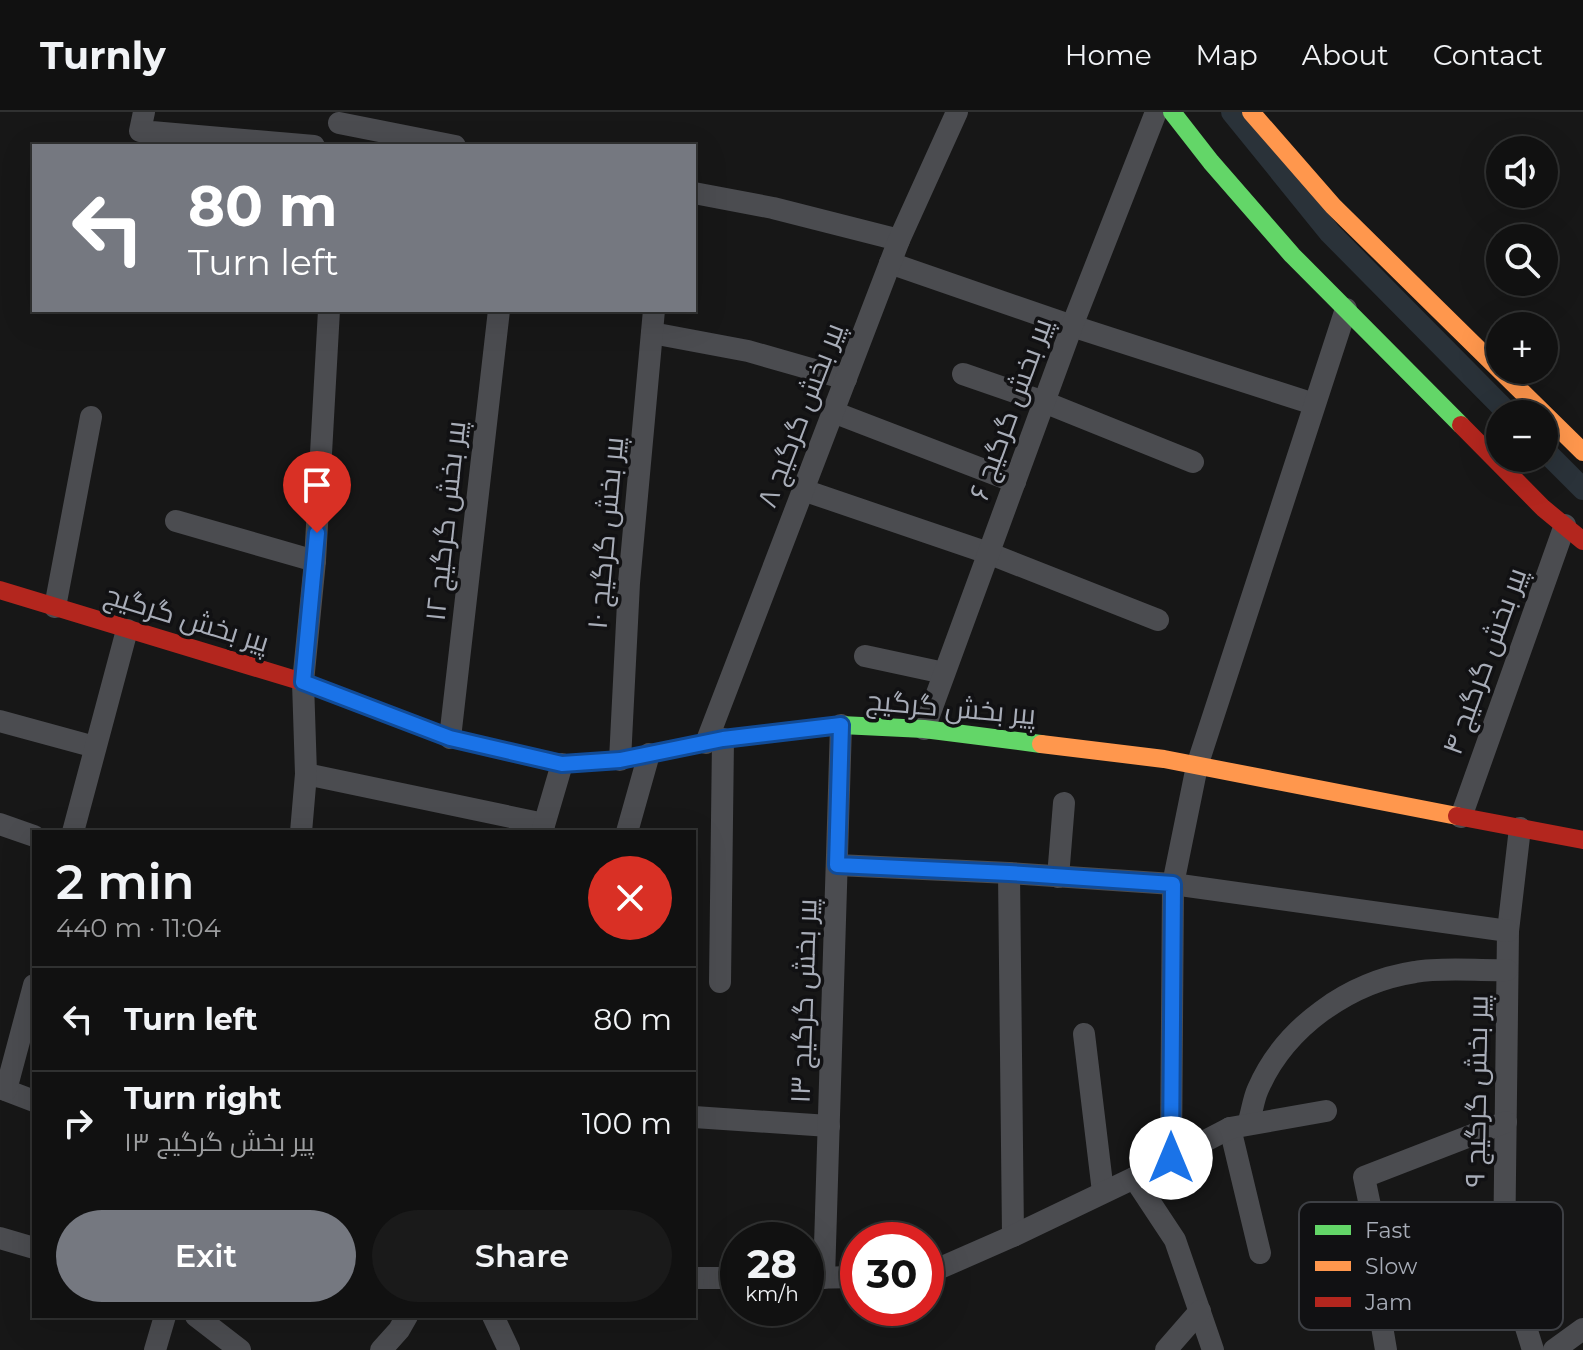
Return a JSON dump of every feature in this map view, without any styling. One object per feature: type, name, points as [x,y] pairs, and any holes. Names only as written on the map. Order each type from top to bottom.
[{"type":"street","points":[[144,112],[140,131],[291,144]]},
{"type":"street","name":"پیر بخش گرگیج ۶","points":[[924,729],[1072,326],[1156,112]]},
{"type":"street","points":[[1172,112],[1292,255],[1543,508],[1583,541]]},
{"type":"street","points":[[1251,112],[1333,206],[1583,452]]},
{"type":"street","name":"پیر بخش گرگیج ۸","points":[[714,741],[803,490],[951,114]]},
{"type":"street","points":[[339,127],[443,144]]},
{"type":"street","points":[[696,193],[773,208],[899,240]]},
{"type":"street","points":[[890,263],[1314,404]]},
{"type":"street","points":[[1171,1158],[1173,884],[1197,766],[1346,309]]},
{"type":"street","points":[[301,830],[306,774],[303,682],[315,561],[329,312]]},
{"type":"street","name":"پیر بخش گرگیج ۱۲","points":[[450,738],[499,312]]},
{"type":"street","name":"پیر بخش گرگیج ۱۰","points":[[620,760],[629,583],[654,312]]},
{"type":"street","points":[[652,333],[748,351],[846,379]]},
{"type":"street","points":[[963,374],[1044,402],[1193,462]]},
{"type":"street","points":[[833,412],[1015,482]]},
{"type":"street","points":[[55,607],[91,417]]},
{"type":"street","points":[[803,490],[988,553],[1158,620]]},
{"type":"street","points":[[176,521],[315,561]]},
{"type":"street","name":"پیر بخش گرگیج ۴","points":[[1461,817],[1565,525]]},
{"type":"street","name":"پیر بخش گرگیج","points":[[0,590],[303,682],[450,738],[562,764],[620,760],[714,741],[841,725],[924,729],[1164,759],[1583,840]]},
{"type":"street","points":[[74,830],[127,630]]},
{"type":"street","points":[[865,656],[944,673]]},
{"type":"street","points":[[0,721],[95,747]]},
{"type":"street","name":"پیر بخش گرگیج ۱۳","points":[[820,1222],[829,1126],[841,725]]},
{"type":"street","points":[[714,741],[720,982]]},
{"type":"street","points":[[628,830],[649,754]]},
{"type":"street","points":[[306,774],[543,828],[562,764]]},
{"type":"street","points":[[1058,877],[1064,803]]},
{"type":"street","points":[[0,824],[32,835]]},
{"type":"street","name":"پیر بخش گرگیج ۹","points":[[1505,1202],[1508,931],[1520,828]]},
{"type":"street","points":[[837,865],[1173,884],[1508,931]]},
{"type":"street","points":[[1009,873],[1013,1236]]},
{"type":"street","points":[[1260,1253],[1239,1126],[1284,1045],[1320,1010],[1384,978],[1419,971],[1507,970]]},
{"type":"street","points":[[32,992],[3,1089],[32,1100]]},
{"type":"street","points":[[1084,1034],[1103,1192]]},
{"type":"street","points":[[944,1266],[1239,1126],[1326,1111]]},
{"type":"street","points":[[696,1117],[829,1126]]},
{"type":"street","points":[[1369,1202],[1364,1177],[1506,1122]]},
{"type":"street","points":[[1134,1178],[1175,1240],[1213,1350]]},
{"type":"street","points":[[0,1238],[32,1247]]},
{"type":"street","points":[[696,1278],[720,1278]]},
{"type":"street","points":[[1166,1350],[1200,1311]]},
{"type":"street","points":[[155,1350],[164,1318]]},
{"type":"street","points":[[199,1318],[240,1350]]},
{"type":"street","points":[[381,1350],[406,1318]]},
{"type":"street","points":[[494,1318],[509,1350]]},
{"type":"street","points":[[1554,1350],[1583,1329]]},
{"type":"street","points":[[1383,1330],[1386,1350]]},
{"type":"street","name":"پیر بخش گرگیج ۹","points":[[1527,1330],[1533,1350]]},
{"type":"waterway","points":[[1232,112],[1330,233],[1495,400]]},
{"type":"waterway","points":[[1558,464],[1583,489]]},
{"type":"traffic: fast","points":[[1172,112],[1292,255],[1461,425]]},
{"type":"traffic: fast","points":[[653,753],[723,739],[841,725],[924,729],[1041,744]]},
{"type":"traffic: slow","points":[[1251,112],[1333,206],[1583,452]]},
{"type":"traffic: slow","points":[[1041,744],[1164,759],[1457,816]]},
{"type":"traffic: jam","points":[[1461,425],[1543,508],[1583,541]]},
{"type":"traffic: jam","points":[[0,590],[303,682],[450,738],[562,764],[620,760],[653,753]]},
{"type":"traffic: jam","points":[[1457,816],[1583,840]]},
{"type":"route","points":[[317,533],[303,682],[450,738],[562,764],[620,760],[723,739],[841,725],[837,865],[1173,884],[1171,1158]]}]
